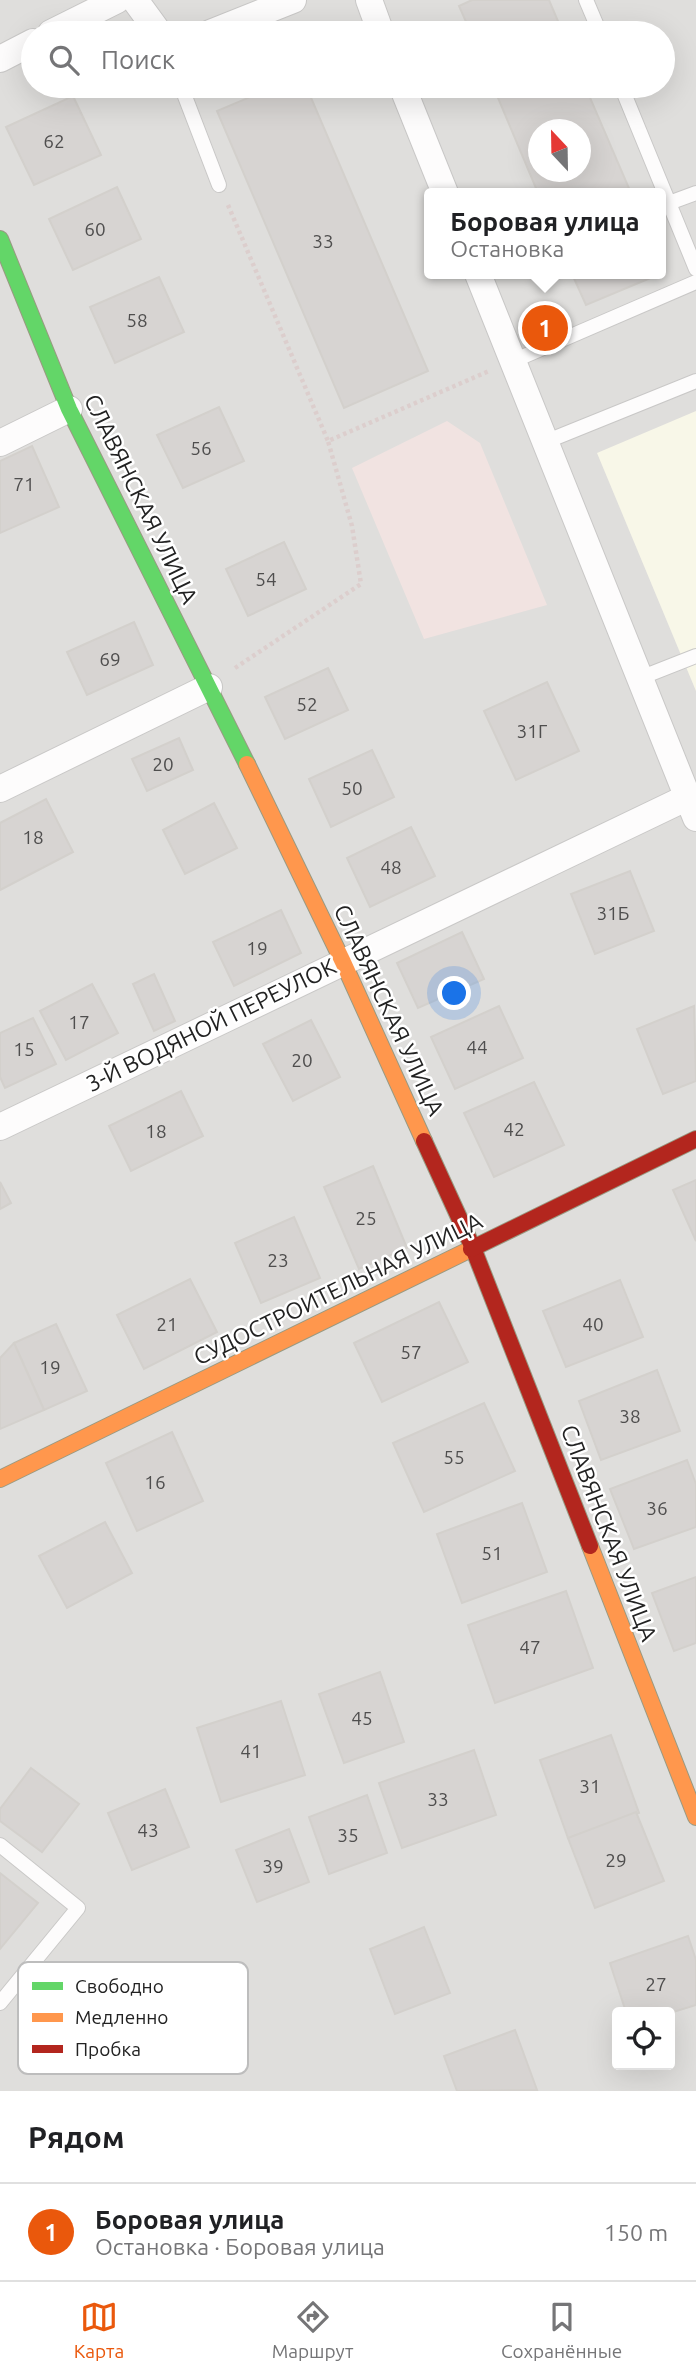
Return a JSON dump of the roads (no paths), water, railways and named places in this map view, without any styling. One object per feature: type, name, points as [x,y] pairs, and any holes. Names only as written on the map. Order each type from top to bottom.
[{"type":"street","points":[[75,21],[117,0]]},
{"type":"street","points":[[135,0],[150,21]]},
{"type":"street","points":[[240,21],[293,0]]},
{"type":"street","points":[[369,0],[377,21]]},
{"type":"street","points":[[0,59],[21,48]]},
{"type":"street","points":[[407,98],[443,188]]},
{"type":"street","name":"СЛАВЯНСКАЯ УЛИЦА","points":[[0,239],[69,409],[343,962],[473,1248],[696,1817]]},
{"type":"street","points":[[480,279],[692,807]]},
{"type":"street","points":[[0,443],[69,409]]},
{"type":"street","points":[[0,789],[209,687]]},
{"type":"street","name":"3-Й ВОДЯНОЙ ПЕРЕУЛОК","points":[[0,1127],[343,962],[692,807]]},
{"type":"street","name":"СУДОСТРОИТЕЛЬНАЯ УЛИЦА","points":[[0,1479],[696,1139]]},
{"type":"lane","points":[[586,0],[595,21]]},
{"type":"lane","points":[[186,98],[219,185]]},
{"type":"lane","points":[[626,98],[663,188]]},
{"type":"lane","points":[[669,203],[696,193]]},
{"type":"lane","points":[[666,196],[696,268]]},
{"type":"lane","points":[[513,361],[696,282]]},
{"type":"lane","points":[[545,442],[696,381]]},
{"type":"lane","points":[[640,678],[696,656]]},
{"type":"lane","points":[[0,1844],[78,1908],[34,1962]]},
{"type":"lane","points":[[0,2003],[18,1981]]},
{"type":"place","name":"Боровая улица","points":[[545,328]]}]
